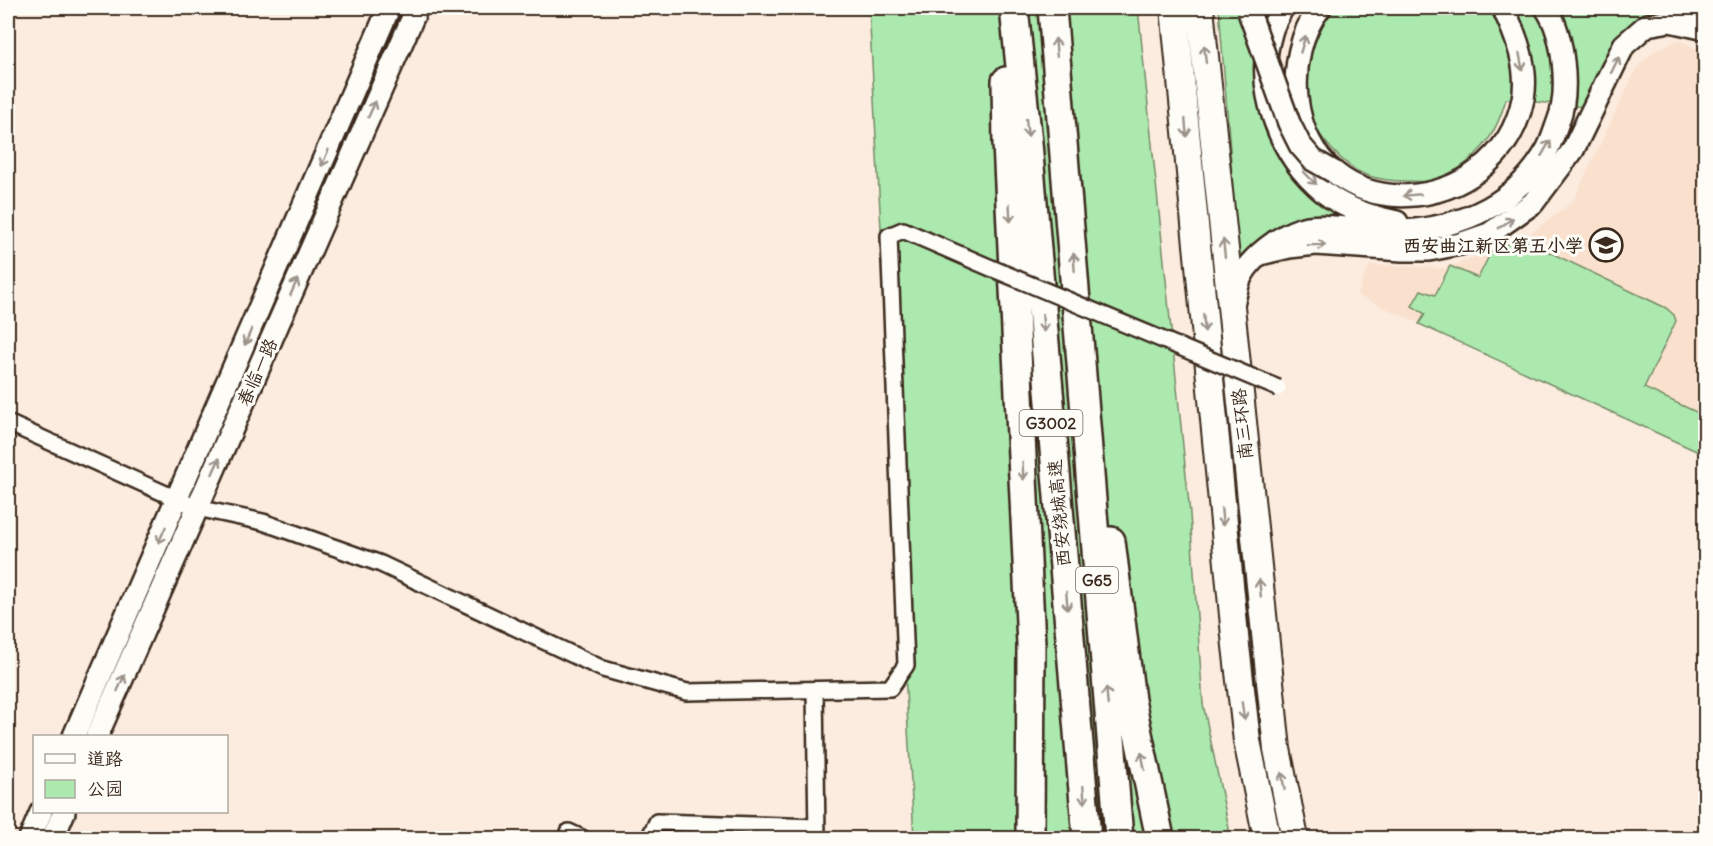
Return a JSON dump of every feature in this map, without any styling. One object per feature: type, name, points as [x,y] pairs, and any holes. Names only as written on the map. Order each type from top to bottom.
[{"type":"highway","points":[[1006,8],[1007,143],[1031,644],[1045,838]]},
{"type":"highway","name":"西安绕城高速","points":[[1014,8],[1029,155],[1088,838]]},
{"type":"highway","name":"西安绕城高速","points":[[1052,8],[1119,838]]},
{"type":"highway","name":"南三环路","points":[[1174,8],[1234,635],[1247,741],[1267,838]]},
{"type":"highway","name":"南三环路","points":[[1200,8],[1277,749],[1295,838]]},
{"type":"highway","points":[[1078,320],[1117,581],[1131,700],[1160,838]]},
{"type":"highway","points":[[1030,838],[1031,644]]},
{"type":"main road","name":"春临一路","points":[[97,735],[187,504],[389,8]]},
{"type":"main road","name":"春临一路","points":[[74,735],[187,504],[417,8]]},
{"type":"main road","points":[[1282,8],[1271,33],[1266,65],[1268,95],[1275,122],[1286,148],[1303,171],[1325,193],[1348,207],[1376,218],[1430,229]]},
{"type":"main road","points":[[1320,8],[1306,31],[1298,61],[1296,84],[1299,116],[1304,131],[1320,158],[1334,172]]},
{"type":"main road","points":[[1248,10],[1289,123],[1300,146],[1313,160],[1350,183],[1376,193],[1408,197],[1438,192],[1467,178],[1498,153],[1515,126],[1523,98],[1524,75],[1517,38],[1503,8]]},
{"type":"main road","points":[[1231,314],[1241,277],[1260,254],[1281,237],[1302,228],[1343,227],[1381,231],[1430,229],[1459,221],[1493,206],[1523,182],[1548,147],[1562,112],[1564,68],[1554,18],[1546,8]]},
{"type":"main road","points":[[1673,8],[1706,23]]},
{"type":"main road","points":[[1260,254],[1316,244],[1429,250],[1460,244],[1490,234],[1533,203],[1574,150],[1624,45],[1647,25],[1670,21],[1706,29]]},
{"type":"main road","points":[[30,838],[41,813]]},
{"type":"main road","points":[[53,838],[64,813]]},
{"type":"street","points":[[8,423],[187,504],[263,522],[381,564],[603,669],[687,693],[890,688],[906,665],[889,236],[903,230],[1278,387]]},
{"type":"street","points":[[649,838],[657,822],[744,832],[817,833],[815,690]]},
{"type":"shaded area","name":"西安曲江新区第五小学","points":[[1679,40],[1705,53],[1705,455],[1357,295],[1369,265],[1445,268],[1523,239],[1573,201],[1637,67],[1654,51]]},
{"type":"green space","points":[[869,8],[1138,8],[1190,514],[1203,704],[1231,838],[914,838]]},
{"type":"green space","points":[[1219,8],[1240,8],[1258,61],[1266,123],[1279,154],[1301,183],[1351,220],[1291,223],[1261,237],[1239,265]]},
{"type":"green space","points":[[1334,8],[1651,8],[1658,13],[1585,107],[1506,99],[1494,130],[1476,155],[1443,178],[1422,182],[1383,179],[1359,172],[1330,148],[1315,127],[1306,99],[1307,69],[1320,32]]},
{"type":"green space","points":[[1522,239],[1666,308],[1674,315],[1676,321],[1644,388],[1705,416],[1705,455],[1419,324],[1425,314],[1412,306],[1421,290],[1435,295],[1450,266],[1478,278],[1492,250]]},
{"type":"place","name":"西安曲江新区第五小学","points":[[1606,245]]}]
